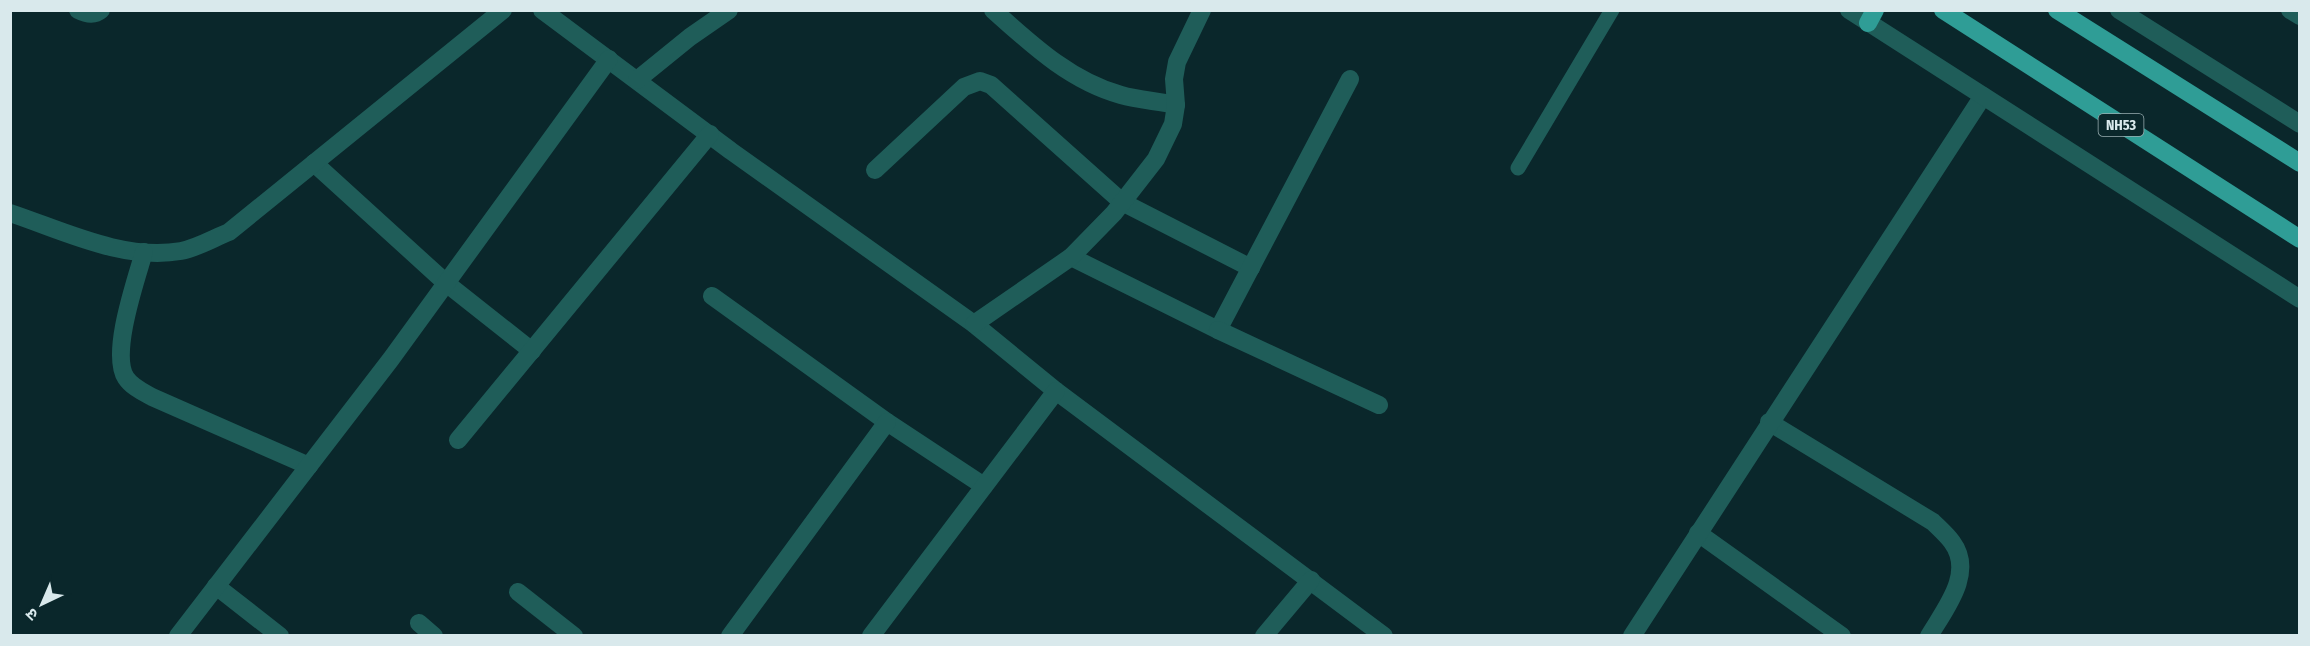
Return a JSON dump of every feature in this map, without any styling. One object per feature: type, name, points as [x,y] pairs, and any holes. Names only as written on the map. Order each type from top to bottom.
[{"type":"highway","name":"NH53","points":[[1943,10],[2300,239]]},
{"type":"highway","points":[[2057,10],[2300,163]]},
{"type":"street","points":[[78,10],[86,14],[96,14],[101,10]]},
{"type":"street","points":[[10,213],[111,248],[144,252],[182,251],[229,232],[504,10]]},
{"type":"street","points":[[543,10],[731,152],[974,324],[1056,391],[1384,636]]},
{"type":"street","points":[[637,80],[690,37],[729,10]]},
{"type":"street","points":[[993,10],[1042,54],[1078,78],[1120,95],[1176,105]]},
{"type":"street","points":[[974,324],[1071,257],[1122,202],[1156,159],[1173,124],[1176,105],[1174,79],[1177,62],[1202,10]]},
{"type":"street","points":[[1849,10],[1871,17],[1983,96],[2300,299]]},
{"type":"street","points":[[2119,10],[2300,124]]},
{"type":"street","points":[[2290,10],[2300,16]]},
{"type":"street","points":[[178,636],[446,283],[609,59]]},
{"type":"street","points":[[1218,330],[1350,79]]},
{"type":"street","points":[[875,170],[964,87],[980,81],[991,85],[1122,202],[1251,268]]},
{"type":"street","points":[[1632,636],[1983,96]]},
{"type":"street","points":[[458,440],[710,134]]},
{"type":"street","points":[[314,163],[446,283],[532,351]]},
{"type":"street","points":[[144,252],[120,346],[121,365],[126,377],[135,387],[152,397],[309,466]]},
{"type":"street","points":[[1071,257],[1218,330],[1379,405]]},
{"type":"street","points":[[712,296],[887,422],[984,486]]},
{"type":"street","points":[[871,636],[1056,391]]},
{"type":"street","points":[[730,636],[887,422]]},
{"type":"street","points":[[1769,422],[1933,522],[1954,543],[1962,567],[1956,591],[1929,636]]},
{"type":"street","points":[[1698,533],[1842,636]]},
{"type":"street","points":[[1264,636],[1311,580]]},
{"type":"street","points":[[216,586],[280,636]]},
{"type":"street","points":[[518,592],[574,636]]},
{"type":"street","points":[[418,623],[434,636]]},
{"type":"lane","points":[[1518,168],[1612,10]]}]
